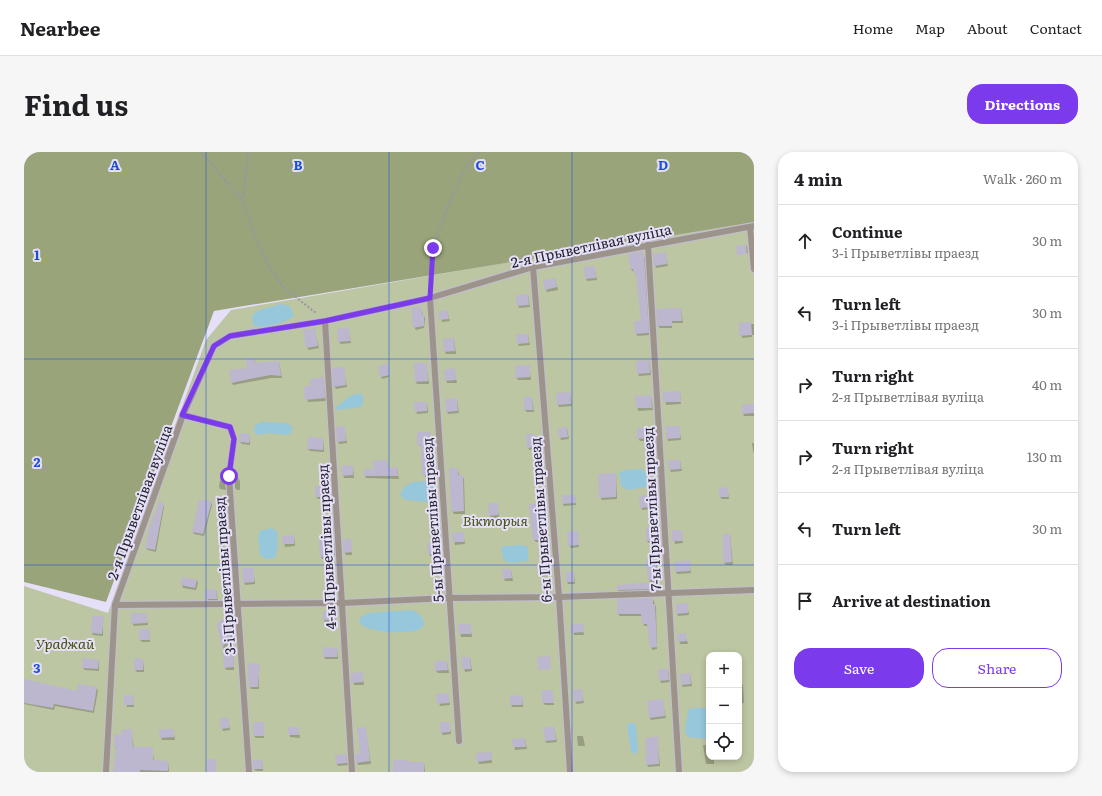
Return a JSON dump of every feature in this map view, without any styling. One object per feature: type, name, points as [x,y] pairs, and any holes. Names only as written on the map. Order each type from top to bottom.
[{"type":"lane","name":"2-я Прыветлівая вуліца","points":[[106,772],[115,605],[182,415],[214,346],[230,336],[325,321],[430,298],[533,267],[752,227]]},
{"type":"lane","points":[[752,227],[754,269]]},
{"type":"lane","name":"7-ы Прыветлівы праезд","points":[[648,245],[679,772]]},
{"type":"lane","name":"6-ы Прыветлівы праезд","points":[[533,267],[559,597],[570,772]]},
{"type":"lane","name":"5-ы Прыветлівы праезд","points":[[430,298],[448,598],[459,741]]},
{"type":"lane","name":"4-ы Прыветлівы праезд","points":[[325,321],[352,772]]},
{"type":"lane","name":"3-і Прыветлівы праезд","points":[[182,415],[230,427],[234,439],[229,476],[239,604],[249,772]]},
{"type":"lane","points":[[115,605],[342,603],[448,598],[559,597],[754,590]]},
{"type":"path","points":[[201,152],[243,200],[257,240],[268,265],[283,287],[325,321]]},
{"type":"path","points":[[243,200],[248,152]]},
{"type":"path","points":[[430,298],[433,248],[451,200],[465,169],[479,152]]},
{"type":"green space","points":[[24,152],[754,152],[754,222],[214,311],[106,602],[24,582]]},
{"type":"green space","name":"Вікторыя","points":[[754,220],[754,772],[24,772],[24,586],[108,613],[206,340],[231,310]]},
{"type":"water","points":[[281,304],[290,306],[294,316],[274,325],[262,327],[253,325],[252,316],[257,311]]},
{"type":"water","points":[[360,393],[363,396],[363,403],[361,407],[337,410],[335,408],[350,396]]},
{"type":"water","points":[[262,422],[286,423],[293,427],[291,433],[287,435],[268,433],[258,435],[254,432],[255,425]]},
{"type":"water","points":[[642,469],[647,477],[646,487],[628,490],[621,486],[619,473],[625,470]]},
{"type":"water","points":[[427,481],[434,487],[433,496],[428,502],[405,500],[400,495],[404,487],[413,482]]},
{"type":"water","points":[[271,528],[277,531],[278,546],[275,558],[266,559],[260,555],[258,536],[260,531]]},
{"type":"water","points":[[523,545],[528,547],[528,561],[512,563],[504,561],[501,549],[503,546]]},
{"type":"water","points":[[413,610],[422,618],[424,624],[420,629],[415,631],[378,631],[363,626],[359,622],[360,618],[368,613]]},
{"type":"water","points":[[694,708],[706,708],[706,739],[688,737],[685,732],[688,710]]},
{"type":"water","points":[[634,723],[636,726],[638,751],[635,754],[631,752],[627,724]]},
{"type":"building","points":[[746,245],[747,254],[737,255],[736,246]]},
{"type":"building","points":[[642,251],[642,255],[644,255],[649,333],[635,334],[634,321],[641,321],[636,274],[634,274],[633,269],[630,269],[628,254]]},
{"type":"building","points":[[666,252],[667,264],[654,266],[653,254]]},
{"type":"building","points":[[595,266],[596,278],[585,279],[584,267]]},
{"type":"building","points":[[555,278],[557,287],[545,290],[543,280]]},
{"type":"building","points":[[528,294],[529,305],[517,306],[516,295]]},
{"type":"building","points":[[421,306],[422,314],[424,314],[424,326],[413,328],[411,308]]},
{"type":"building","points":[[681,308],[682,321],[672,321],[672,326],[657,326],[656,309]]},
{"type":"building","points":[[447,310],[449,319],[439,320],[439,312]]},
{"type":"building","points":[[751,322],[752,335],[739,336],[739,323]]},
{"type":"building","points":[[349,327],[350,341],[338,342],[337,329]]},
{"type":"building","points":[[315,328],[318,346],[306,348],[303,330]]},
{"type":"building","points":[[516,334],[528,334],[529,343],[517,344]]},
{"type":"building","points":[[454,338],[455,351],[444,352],[443,339]]},
{"type":"building","points":[[254,358],[255,363],[279,361],[281,376],[270,375],[231,383],[229,370],[247,368],[246,359]]},
{"type":"building","points":[[649,360],[650,373],[637,374],[636,361]]},
{"type":"building","points":[[414,363],[427,363],[428,381],[415,382]]},
{"type":"building","points":[[388,364],[390,375],[380,377],[378,366]]},
{"type":"building","points":[[530,365],[530,377],[516,378],[515,366]]},
{"type":"building","points":[[344,367],[346,385],[333,387],[332,368]]},
{"type":"building","points":[[455,368],[456,380],[445,381],[444,370]]},
{"type":"building","points":[[324,377],[325,398],[305,400],[304,386],[310,386],[310,379]]},
{"type":"building","points":[[680,391],[681,402],[663,402],[663,392]]},
{"type":"building","points":[[570,392],[571,404],[557,405],[556,393]]},
{"type":"building","points":[[651,395],[652,408],[636,408],[635,396]]},
{"type":"building","points":[[524,397],[532,397],[533,410],[524,410]]},
{"type":"building","points":[[457,398],[458,411],[446,412],[445,399]]},
{"type":"building","points":[[414,402],[427,402],[427,411],[415,412]]},
{"type":"building","points":[[754,404],[754,413],[742,414],[742,405]]},
{"type":"building","points":[[345,426],[346,441],[337,442],[336,427]]},
{"type":"building","points":[[666,426],[680,426],[680,438],[666,439]]},
{"type":"building","points":[[567,427],[568,437],[559,438],[558,428]]},
{"type":"building","points":[[637,428],[647,428],[647,438],[637,439]]},
{"type":"building","points":[[417,432],[430,432],[432,468],[430,468],[430,475],[422,475],[421,445],[417,445]]},
{"type":"building","points":[[240,433],[250,434],[249,443],[239,442]]},
{"type":"building","points":[[526,434],[535,434],[536,447],[527,448]]},
{"type":"building","points":[[308,437],[323,438],[323,450],[307,449]]},
{"type":"building","points":[[387,460],[388,468],[397,467],[398,476],[364,476],[364,469],[373,469],[373,461]]},
{"type":"building","points":[[668,460],[680,460],[681,469],[669,470]]},
{"type":"building","points":[[353,465],[353,475],[342,476],[341,466]]},
{"type":"building","points":[[449,468],[458,468],[458,475],[463,475],[464,511],[451,512]]},
{"type":"building","points":[[616,473],[616,497],[599,498],[598,474]]},
{"type":"building","points":[[315,486],[324,486],[324,497],[315,497]]},
{"type":"building","points":[[728,487],[728,497],[719,497],[719,488]]},
{"type":"building","points":[[658,494],[659,506],[640,508],[639,496]]},
{"type":"building","points":[[562,495],[575,495],[576,503],[562,504]]},
{"type":"building","points":[[199,500],[212,501],[203,534],[192,532]]},
{"type":"building","points":[[159,502],[164,503],[155,550],[145,548],[149,529]]},
{"type":"building","points":[[488,503],[498,503],[498,515],[489,516]]},
{"type":"building","points":[[529,504],[540,504],[540,530],[544,530],[545,540],[533,540]]},
{"type":"building","points":[[656,526],[656,531],[660,531],[659,540],[646,541],[646,527]]},
{"type":"building","points":[[672,530],[682,530],[683,541],[672,541]]},
{"type":"building","points":[[578,531],[579,545],[568,546],[567,532]]},
{"type":"building","points":[[464,532],[464,542],[453,542],[452,533]]},
{"type":"building","points":[[723,534],[730,534],[732,562],[723,563]]},
{"type":"building","points":[[294,535],[294,544],[282,544],[282,536]]},
{"type":"building","points":[[331,535],[331,540],[334,540],[334,553],[332,553],[332,557],[320,557],[319,536]]},
{"type":"building","points":[[343,539],[351,539],[352,552],[343,553]]},
{"type":"building","points":[[427,543],[437,543],[437,554],[428,554]]},
{"type":"building","points":[[690,560],[690,571],[675,572],[674,562]]},
{"type":"building","points":[[646,561],[656,561],[657,581],[648,580]]},
{"type":"building","points":[[547,564],[547,574],[538,575],[537,565]]},
{"type":"building","points":[[242,568],[254,568],[254,582],[243,583]]},
{"type":"building","points":[[502,569],[511,569],[512,578],[503,579]]},
{"type":"building","points":[[566,572],[574,572],[574,582],[566,582]]},
{"type":"building","points":[[182,577],[197,580],[195,588],[180,585]]},
{"type":"building","points":[[654,583],[654,589],[617,590],[616,585]]},
{"type":"building","points":[[216,589],[217,599],[205,599],[205,590]]},
{"type":"building","points":[[653,598],[653,604],[655,604],[657,647],[650,648],[647,624],[642,624],[641,614],[617,614],[617,599]]},
{"type":"building","points":[[688,603],[688,613],[676,614],[676,604]]},
{"type":"building","points":[[323,611],[335,611],[335,620],[323,620]]},
{"type":"building","points":[[131,613],[147,613],[147,623],[131,624]]},
{"type":"building","points":[[92,616],[104,616],[102,634],[91,633]]},
{"type":"building","points":[[222,619],[233,627],[233,633],[222,648],[217,625]]},
{"type":"building","points":[[583,623],[584,632],[571,633],[571,625]]},
{"type":"building","points":[[458,624],[471,624],[471,634],[459,634]]},
{"type":"building","points":[[139,629],[149,629],[150,640],[139,640]]},
{"type":"building","points":[[686,633],[687,641],[678,642],[677,634]]},
{"type":"building","points":[[323,647],[338,648],[337,657],[323,657]]},
{"type":"building","points":[[223,649],[233,649],[234,667],[224,668]]},
{"type":"building","points":[[550,656],[551,669],[539,670],[537,657]]},
{"type":"building","points":[[461,657],[470,657],[471,669],[462,669]]},
{"type":"building","points":[[83,658],[99,660],[98,669],[82,668]]},
{"type":"building","points":[[134,658],[143,659],[143,670],[134,670]]},
{"type":"building","points":[[435,661],[447,661],[448,670],[435,671]]},
{"type":"building","points":[[248,663],[260,664],[258,687],[249,687]]},
{"type":"building","points":[[658,669],[668,669],[669,680],[659,681]]},
{"type":"building","points":[[363,672],[363,682],[351,683],[351,673]]},
{"type":"building","points":[[690,673],[691,684],[681,685],[680,674]]},
{"type":"building","points":[[24,679],[77,691],[78,684],[97,687],[93,711],[54,704],[53,708],[24,703]]},
{"type":"building","points":[[582,689],[583,701],[574,702],[573,690]]},
{"type":"building","points":[[542,690],[553,690],[554,703],[542,703]]},
{"type":"building","points":[[436,694],[449,694],[449,703],[437,704]]},
{"type":"building","points":[[124,695],[133,695],[134,705],[124,705]]},
{"type":"building","points":[[510,695],[523,696],[522,705],[510,705]]},
{"type":"building","points":[[663,699],[665,716],[649,718],[647,701]]},
{"type":"building","points":[[220,718],[229,718],[229,728],[221,729]]},
{"type":"building","points":[[253,722],[264,722],[264,736],[253,736]]},
{"type":"building","points":[[440,722],[450,722],[450,732],[440,733]]},
{"type":"building","points":[[554,726],[556,740],[545,741],[543,728]]},
{"type":"building","points":[[288,727],[299,727],[299,735],[288,735]]},
{"type":"building","points":[[366,727],[370,761],[356,763],[355,754],[360,753],[357,728]]},
{"type":"building","points":[[132,729],[133,747],[153,747],[153,760],[168,761],[168,771],[140,770],[140,772],[113,772],[116,747],[114,747],[114,734],[121,735],[121,730]]},
{"type":"building","points":[[159,729],[174,729],[174,737],[160,738]]},
{"type":"building","points":[[658,736],[659,764],[646,765],[645,755],[647,755],[645,738]]},
{"type":"building","points":[[525,738],[526,747],[513,747],[512,739]]},
{"type":"building","points":[[491,752],[492,760],[477,762],[476,753]]},
{"type":"building","points":[[346,754],[347,763],[336,764],[335,755]]},
{"type":"building","points":[[207,759],[216,759],[216,772],[207,772]]},
{"type":"building","points":[[253,760],[262,760],[263,769],[253,769]]},
{"type":"building","points":[[393,760],[424,762],[424,772],[393,772]]},
{"type":"route","points":[[229,476],[234,439],[230,427],[182,415],[214,346],[230,336],[325,321],[430,298],[433,248]]},
{"type":"park label","name":"Ураджай","points":[[65,643]]}]
